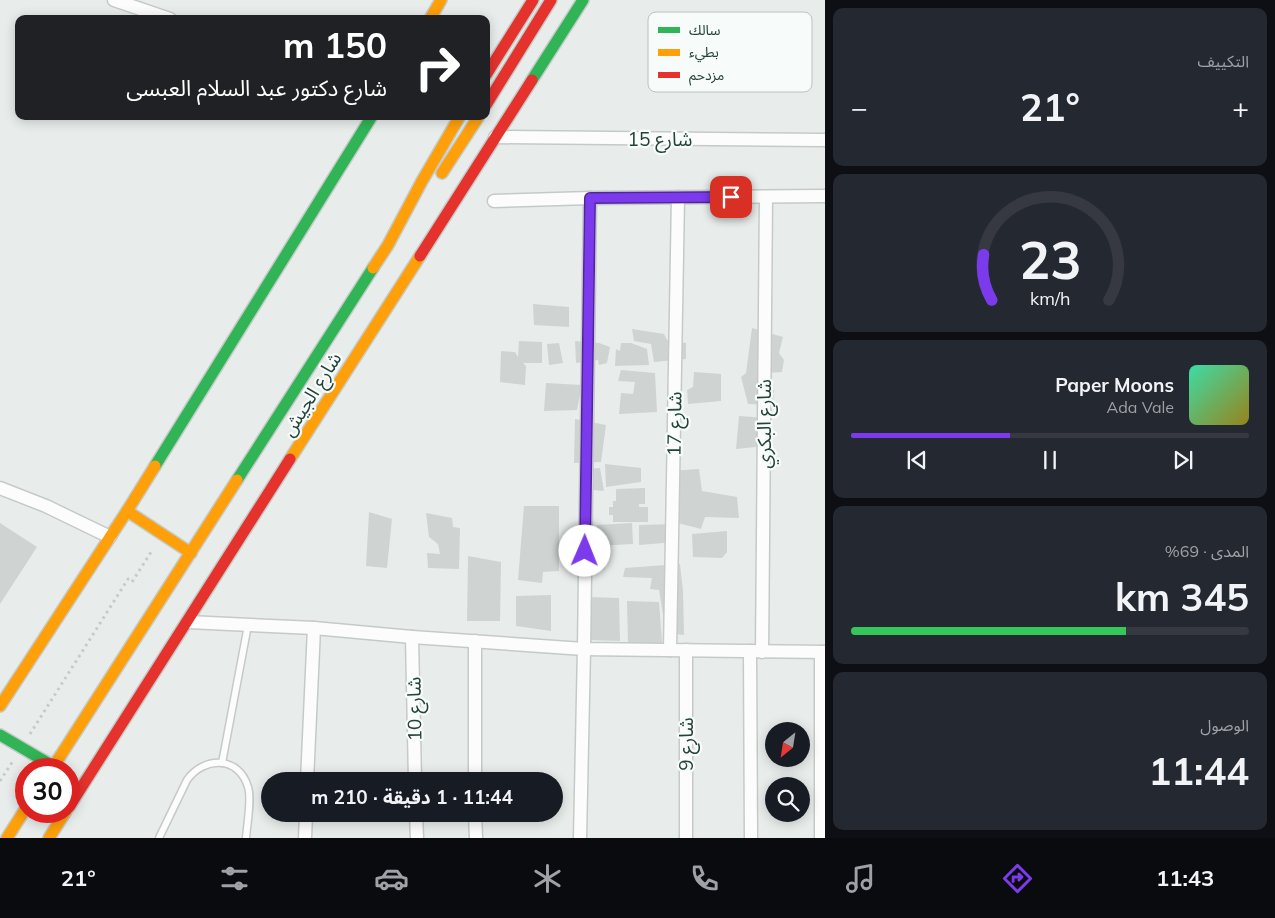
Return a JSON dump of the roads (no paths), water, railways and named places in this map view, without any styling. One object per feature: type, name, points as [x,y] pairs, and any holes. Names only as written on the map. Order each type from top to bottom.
[{"type":"main road","points":[[432,15],[441,0]]},
{"type":"main road","points":[[490,69],[533,0]]},
{"type":"main road","points":[[490,99],[551,0]]},
{"type":"main road","name":"شارع الجيش","points":[[80,790],[583,0]]},
{"type":"main road","points":[[0,706],[127,511],[370,120]]},
{"type":"main road","name":"شارع الجيش","points":[[59,758],[388,245],[422,180],[458,120]]},
{"type":"main road","points":[[402,220],[431,188],[476,120]]},
{"type":"main road","points":[[127,511],[191,553]]},
{"type":"main road","points":[[0,735],[37,758]]},
{"type":"main road","points":[[7,838],[16,823]]},
{"type":"main road","points":[[49,838],[58,823]]},
{"type":"street","points":[[114,0],[158,15]]},
{"type":"street","name":"شارع 15","points":[[495,137],[825,140]]},
{"type":"street","points":[[494,201],[590,198],[825,196]]},
{"type":"street","name":"شارع 17","points":[[670,650],[678,197]]},
{"type":"street","name":"شارع البكري","points":[[751,838],[766,197]]},
{"type":"street","points":[[580,838],[590,198]]},
{"type":"street","points":[[0,488],[46,506],[110,537]]},
{"type":"street","points":[[188,622],[314,628],[584,649],[823,652],[821,838]]},
{"type":"street","points":[[307,772],[314,628]]},
{"type":"street","name":"شارع 10","points":[[412,637],[415,772]]},
{"type":"street","points":[[475,641],[475,772]]},
{"type":"street","name":"شارع 9","points":[[686,650],[686,838]]},
{"type":"street","points":[[305,838],[306,822]]},
{"type":"street","points":[[416,822],[417,838]]},
{"type":"street","points":[[476,822],[476,838]]},
{"type":"lane","points":[[222,763],[248,625]]},
{"type":"lane","points":[[159,838],[191,774],[202,766],[222,763],[238,771],[248,786],[250,799],[246,838]]}]
